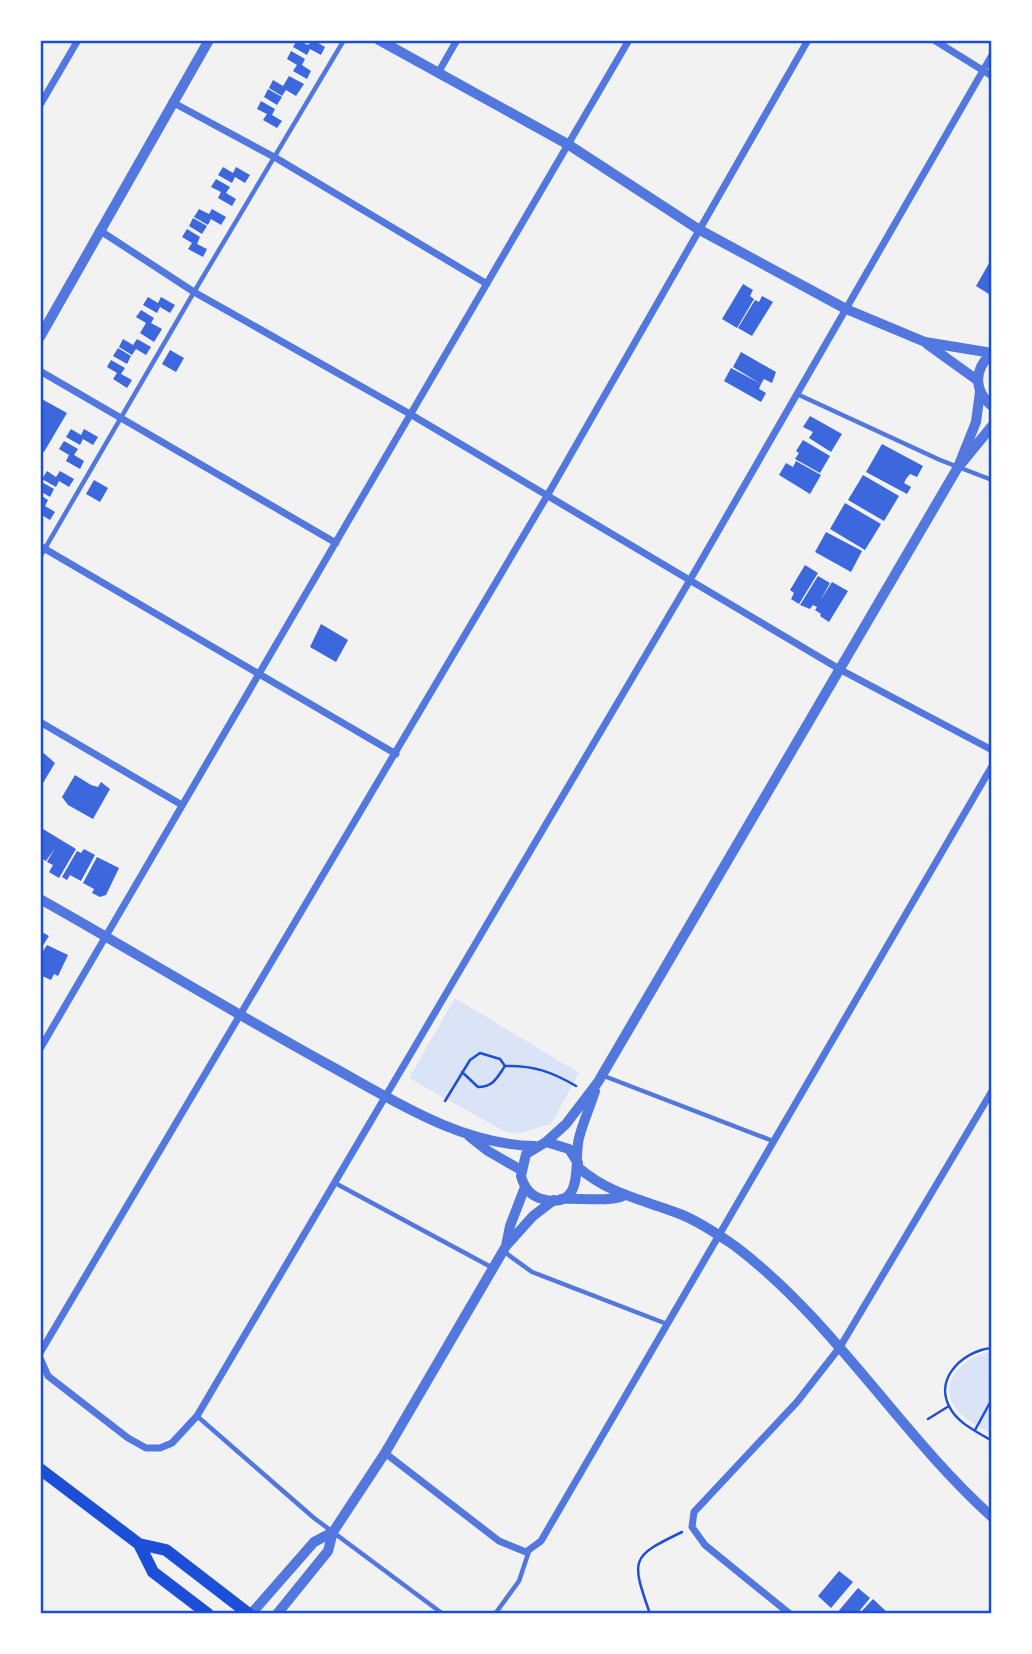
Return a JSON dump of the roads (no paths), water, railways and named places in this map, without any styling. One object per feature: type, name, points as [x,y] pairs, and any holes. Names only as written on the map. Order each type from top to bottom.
[{"type":"main road","points":[[40,1469],[139,1544],[166,1550],[250,1614]]},
{"type":"main road","points":[[139,1544],[153,1572],[208,1614]]},
{"type":"street","points":[[40,105],[78,40]]},
{"type":"street","points":[[40,337],[209,40]]},
{"type":"street","points":[[379,40],[569,145],[698,229],[846,309],[925,342],[992,353],[979,369],[976,422],[958,467],[841,670],[599,1079],[566,1124],[523,1159],[521,1170],[525,1187],[504,1248]]},
{"type":"street","points":[[438,73],[457,40]]},
{"type":"street","points":[[40,1049],[629,40]]},
{"type":"street","points":[[808,40],[547,496],[239,1014],[40,1356],[48,1376],[128,1438],[146,1448],[160,1448],[172,1443],[197,1416],[690,580],[992,55]]},
{"type":"street","points":[[934,40],[992,76]]},
{"type":"street","points":[[172,102],[276,158],[487,284]]},
{"type":"street","points":[[99,230],[194,292],[410,414],[841,670],[992,750]]},
{"type":"street","points":[[925,342],[978,386],[992,405]]},
{"type":"street","points":[[40,370],[336,543]]},
{"type":"street","points":[[958,467],[992,426]]},
{"type":"street","points":[[43,548],[396,754]]},
{"type":"street","points":[[40,722],[182,805]]},
{"type":"street","points":[[385,1453],[499,1541],[526,1552],[541,1541],[992,766]]},
{"type":"street","points":[[40,899],[387,1096],[467,1134],[508,1145],[541,1144],[569,1149],[578,1165],[623,1196],[682,1215],[718,1236],[778,1283],[840,1347],[962,1488],[992,1517]]},
{"type":"street","points":[[276,1614],[328,1550],[332,1532],[385,1453],[504,1248],[533,1216],[572,1190],[578,1165],[578,1140],[599,1079]]},
{"type":"street","points":[[790,1614],[705,1545],[692,1527],[694,1513],[797,1402],[840,1347],[992,1091]]},
{"type":"street","points":[[467,1134],[488,1151],[521,1170]]},
{"type":"street","points":[[525,1187],[537,1197],[556,1199],[594,1196],[613,1201],[623,1196]]},
{"type":"street","points":[[250,1614],[314,1542],[332,1532]]},
{"type":"lane","points":[[40,557],[344,40]]},
{"type":"lane","points":[[797,394],[992,480]]},
{"type":"lane","points":[[599,1079],[773,1141]]},
{"type":"lane","points":[[335,1183],[493,1268]]},
{"type":"lane","points":[[504,1248],[532,1272],[667,1324]]},
{"type":"lane","points":[[197,1416],[332,1532],[443,1614]]},
{"type":"lane","points":[[495,1614],[519,1581],[531,1546]]}]
